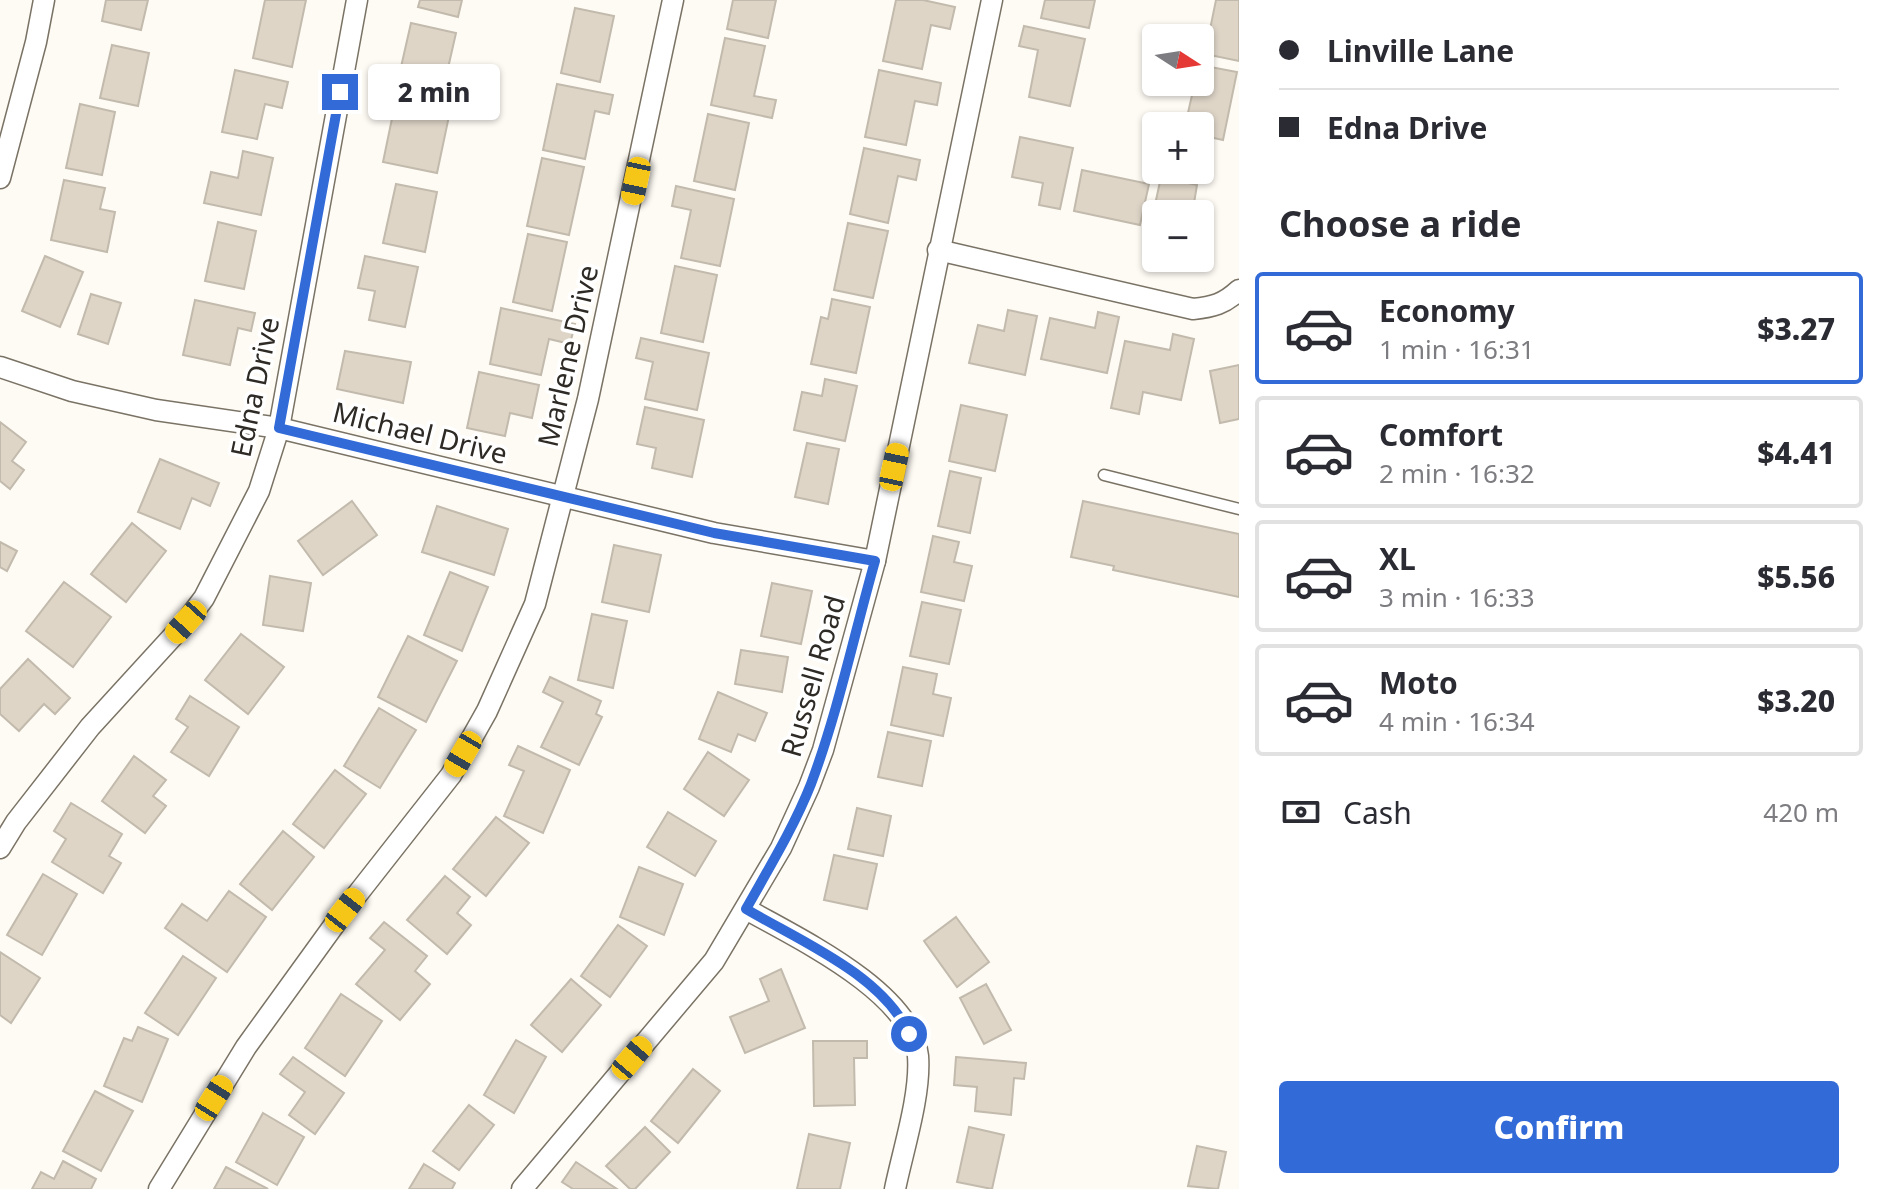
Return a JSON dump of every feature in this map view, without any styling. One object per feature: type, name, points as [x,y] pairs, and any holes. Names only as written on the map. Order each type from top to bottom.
[{"type":"street","points":[[0,178],[44,0]]},
{"type":"street","name":"Edna Drive","points":[[0,848],[16,822],[90,727],[186,622],[204,598],[259,491],[279,428],[357,0]]},
{"type":"street","name":"Marlene Drive","points":[[159,1189],[246,1047],[345,910],[451,775],[487,711],[535,604],[588,399],[673,0]]},
{"type":"street","name":"Russell Road","points":[[522,1189],[714,961],[781,848],[809,787],[823,750],[875,561],[992,0]]},
{"type":"street","points":[[938,250],[1193,309],[1213,307],[1227,301],[1239,290]]},
{"type":"street","name":"Michael Drive","points":[[0,367],[72,391],[142,407],[279,428],[714,533],[875,561]]},
{"type":"street","points":[[746,909],[861,976],[901,1015],[918,1053],[917,1080],[895,1189]]},
{"type":"lane","points":[[1104,475],[1239,509]]},
{"type":"building","points":[[106,0],[148,0],[141,30],[102,21]]},
{"type":"building","points":[[265,0],[306,0],[292,67],[253,58]]},
{"type":"building","points":[[420,0],[462,0],[458,17],[418,7]]},
{"type":"building","points":[[733,0],[776,0],[768,38],[727,29]]},
{"type":"building","points":[[896,0],[923,0],[955,7],[950,29],[931,25],[922,69],[883,61]]},
{"type":"building","points":[[1045,0],[1095,0],[1089,28],[1041,18]]},
{"type":"building","points":[[1216,0],[1239,0],[1239,61],[1214,56],[1214,24],[1211,24]]},
{"type":"building","points":[[575,8],[614,16],[600,82],[561,73]]},
{"type":"building","points":[[411,23],[456,33],[441,99],[396,89]]},
{"type":"building","points":[[1024,26],[1085,39],[1070,106],[1029,97],[1038,50],[1019,46]]},
{"type":"building","points":[[725,38],[765,46],[754,96],[776,100],[772,118],[711,105]]},
{"type":"building","points":[[112,45],[149,53],[138,106],[100,98]]},
{"type":"building","points":[[1214,68],[1237,72],[1223,140],[1214,138],[1214,112],[1188,112],[1192,96],[1214,96]]},
{"type":"building","points":[[235,70],[288,82],[282,108],[265,104],[257,139],[222,132]]},
{"type":"building","points":[[879,70],[941,83],[937,105],[915,101],[906,145],[865,137]]},
{"type":"building","points":[[557,84],[613,95],[609,114],[595,111],[585,159],[543,150]]},
{"type":"building","points":[[80,104],[115,112],[102,175],[66,168]]},
{"type":"building","points":[[395,104],[449,116],[437,173],[383,162]]},
{"type":"building","points":[[708,114],[749,123],[735,190],[694,181]]},
{"type":"building","points":[[1020,137],[1073,148],[1060,209],[1039,205],[1043,183],[1012,177]]},
{"type":"building","points":[[864,148],[920,160],[916,180],[898,176],[888,223],[850,214]]},
{"type":"building","points":[[243,151],[273,158],[261,215],[204,203],[211,172],[238,178]]},
{"type":"building","points":[[542,158],[584,167],[569,235],[527,226]]},
{"type":"building","points":[[1082,170],[1149,184],[1145,200],[1142,200],[1140,225],[1074,211]]},
{"type":"building","points":[[64,180],[105,188],[100,209],[115,212],[107,252],[51,240]]},
{"type":"building","points":[[396,184],[437,192],[425,252],[383,243]]},
{"type":"building","points":[[1159,184],[1197,185],[1194,200],[1156,200]]},
{"type":"building","points":[[676,186],[734,199],[720,266],[681,258],[691,210],[672,206]]},
{"type":"building","points":[[218,222],[256,231],[244,289],[205,281]]},
{"type":"building","points":[[848,223],[888,231],[873,298],[834,290]]},
{"type":"building","points":[[528,234],[567,242],[552,311],[513,302]]},
{"type":"building","points":[[45,256],[83,272],[60,327],[22,311]]},
{"type":"building","points":[[365,256],[418,267],[405,327],[369,320],[375,291],[358,288]]},
{"type":"building","points":[[675,266],[717,275],[703,342],[661,333]]},
{"type":"building","points":[[91,294],[121,303],[108,344],[78,334]]},
{"type":"building","points":[[832,299],[870,307],[856,373],[811,364],[821,317],[828,319]]},
{"type":"building","points":[[195,300],[255,313],[251,331],[238,328],[230,365],[183,355]]},
{"type":"building","points":[[501,308],[575,324],[570,344],[549,339],[541,375],[490,364]]},
{"type":"building","points":[[1008,310],[1037,316],[1025,375],[969,363],[978,325],[1004,331]]},
{"type":"building","points":[[1098,312],[1119,317],[1107,373],[1041,359],[1050,318],[1095,328]]},
{"type":"building","points":[[1173,334],[1194,339],[1181,400],[1143,392],[1139,414],[1111,408],[1125,341],[1170,350]]},
{"type":"building","points":[[641,338],[709,353],[697,410],[645,399],[653,362],[636,358]]},
{"type":"building","points":[[345,351],[411,362],[403,403],[337,389]]},
{"type":"building","points":[[1239,365],[1239,419],[1220,423],[1210,371]]},
{"type":"building","points":[[479,372],[539,385],[532,418],[510,413],[505,436],[467,428]]},
{"type":"building","points":[[825,379],[857,386],[845,441],[794,430],[802,392],[822,396]]},
{"type":"building","points":[[961,405],[1007,415],[995,471],[949,461]]},
{"type":"building","points":[[645,407],[704,420],[692,477],[652,468],[656,448],[637,444]]},
{"type":"building","points":[[0,422],[26,442],[12,461],[24,470],[10,489],[0,481]]},
{"type":"building","points":[[807,443],[839,449],[828,504],[795,497]]},
{"type":"building","points":[[160,459],[219,483],[210,506],[192,498],[180,529],[138,512]]},
{"type":"building","points":[[950,471],[981,478],[970,533],[938,526]]},
{"type":"building","points":[[352,501],[377,535],[323,575],[298,541]]},
{"type":"building","points":[[1083,501],[1239,534],[1239,597],[1113,570],[1114,566],[1071,557]]},
{"type":"building","points":[[437,506],[508,529],[494,575],[422,552]]},
{"type":"building","points":[[132,523],[166,551],[126,602],[91,574]]},
{"type":"building","points":[[933,536],[959,542],[954,562],[972,566],[964,601],[921,592]]},
{"type":"building","points":[[0,542],[17,551],[7,571],[0,567]]},
{"type":"building","points":[[614,545],[661,555],[649,612],[602,602]]},
{"type":"building","points":[[450,572],[488,587],[462,651],[424,635]]},
{"type":"building","points":[[270,576],[311,583],[303,631],[263,625]]},
{"type":"building","points":[[64,582],[111,617],[73,667],[26,631]]},
{"type":"building","points":[[772,583],[812,591],[801,644],[761,636]]},
{"type":"building","points":[[922,602],[961,610],[949,664],[910,656]]},
{"type":"building","points":[[592,614],[627,621],[613,688],[578,680]]},
{"type":"building","points":[[241,634],[284,667],[248,714],[205,680]]},
{"type":"building","points":[[408,636],[457,661],[426,722],[378,697]]},
{"type":"building","points":[[741,650],[788,657],[782,692],[735,684]]},
{"type":"building","points":[[28,659],[70,698],[55,714],[44,704],[19,731],[0,714],[0,689]]},
{"type":"building","points":[[903,667],[937,674],[933,694],[951,698],[943,736],[891,725]]},
{"type":"building","points":[[550,677],[601,701],[596,714],[602,717],[579,765],[541,747],[563,702],[543,692]]},
{"type":"building","points":[[718,692],[767,713],[755,741],[738,734],[731,752],[699,739]]},
{"type":"building","points":[[190,696],[239,727],[209,776],[171,752],[188,727],[176,719]]},
{"type":"building","points":[[379,708],[416,730],[380,788],[344,766]]},
{"type":"building","points":[[888,732],[931,741],[922,786],[878,777]]},
{"type":"building","points":[[518,746],[570,770],[543,833],[504,816],[524,771],[509,765]]},
{"type":"building","points":[[708,752],[749,780],[724,816],[684,789]]},
{"type":"building","points":[[134,756],[166,780],[153,796],[166,806],[145,833],[102,801]]},
{"type":"building","points":[[335,770],[366,794],[324,848],[293,824]]},
{"type":"building","points":[[71,803],[122,834],[109,856],[121,863],[103,893],[52,862],[66,839],[54,831]]},
{"type":"building","points":[[857,808],[891,816],[883,856],[848,849]]},
{"type":"building","points":[[668,812],[716,841],[695,876],[647,847]]},
{"type":"building","points":[[496,817],[529,843],[486,896],[453,869]]},
{"type":"building","points":[[283,831],[314,857],[272,910],[240,884]]},
{"type":"building","points":[[834,855],[877,864],[867,909],[824,900]]},
{"type":"building","points":[[639,867],[683,884],[664,935],[620,917]]},
{"type":"building","points":[[43,874],[77,894],[42,955],[7,935]]},
{"type":"building","points":[[445,876],[470,897],[457,913],[471,925],[447,954],[407,920]]},
{"type":"building","points":[[229,891],[266,917],[227,972],[165,928],[182,904],[207,921]]},
{"type":"building","points":[[956,917],[989,962],[957,987],[924,941]]},
{"type":"building","points":[[384,922],[427,956],[415,971],[430,984],[400,1020],[356,984],[385,950],[370,938]]},
{"type":"building","points":[[618,925],[647,946],[610,997],[581,976]]},
{"type":"building","points":[[0,952],[40,978],[11,1023],[0,1015]]},
{"type":"building","points":[[183,956],[216,978],[178,1035],[145,1013]]},
{"type":"building","points":[[781,969],[805,1028],[745,1053],[730,1017],[769,1001],[760,979]]},
{"type":"building","points":[[571,979],[601,1005],[562,1052],[531,1025]]},
{"type":"building","points":[[986,984],[1011,1030],[984,1044],[960,998]]},
{"type":"building","points":[[341,994],[382,1021],[345,1076],[305,1048]]},
{"type":"building","points":[[138,1027],[168,1039],[142,1102],[104,1086],[124,1038],[132,1041]]},
{"type":"building","points":[[516,1040],[546,1057],[514,1113],[484,1095]]},
{"type":"building","points":[[813,1041],[867,1041],[867,1058],[854,1058],[855,1105],[814,1106]]},
{"type":"building","points":[[293,1057],[344,1093],[315,1134],[289,1115],[305,1092],[280,1074]]},
{"type":"building","points":[[956,1057],[1026,1063],[1024,1079],[1014,1078],[1011,1115],[975,1111],[977,1087],[954,1085]]},
{"type":"building","points":[[693,1069],[720,1091],[678,1143],[651,1121]]},
{"type":"building","points":[[95,1091],[133,1111],[101,1171],[63,1151]]},
{"type":"building","points":[[469,1105],[494,1125],[459,1170],[433,1151]]},
{"type":"building","points":[[263,1113],[304,1137],[277,1185],[236,1162]]},
{"type":"building","points":[[645,1127],[670,1152],[635,1189],[630,1189],[606,1166]]},
{"type":"building","points":[[969,1127],[1004,1135],[992,1189],[957,1182]]},
{"type":"building","points":[[809,1134],[850,1143],[840,1189],[797,1189]]},
{"type":"building","points":[[1197,1146],[1226,1152],[1218,1189],[1188,1186]]},
{"type":"building","points":[[63,1161],[96,1179],[91,1189],[32,1189],[41,1172],[54,1179]]},
{"type":"building","points":[[576,1162],[617,1189],[573,1189],[562,1182]]},
{"type":"building","points":[[424,1164],[455,1183],[452,1189],[409,1189]]},
{"type":"building","points":[[226,1167],[268,1189],[214,1189]]},
{"type":"route","points":[[340,92],[279,428],[714,533],[875,561],[823,750],[781,848],[746,909],[861,976],[901,1015],[909,1034]]}]
